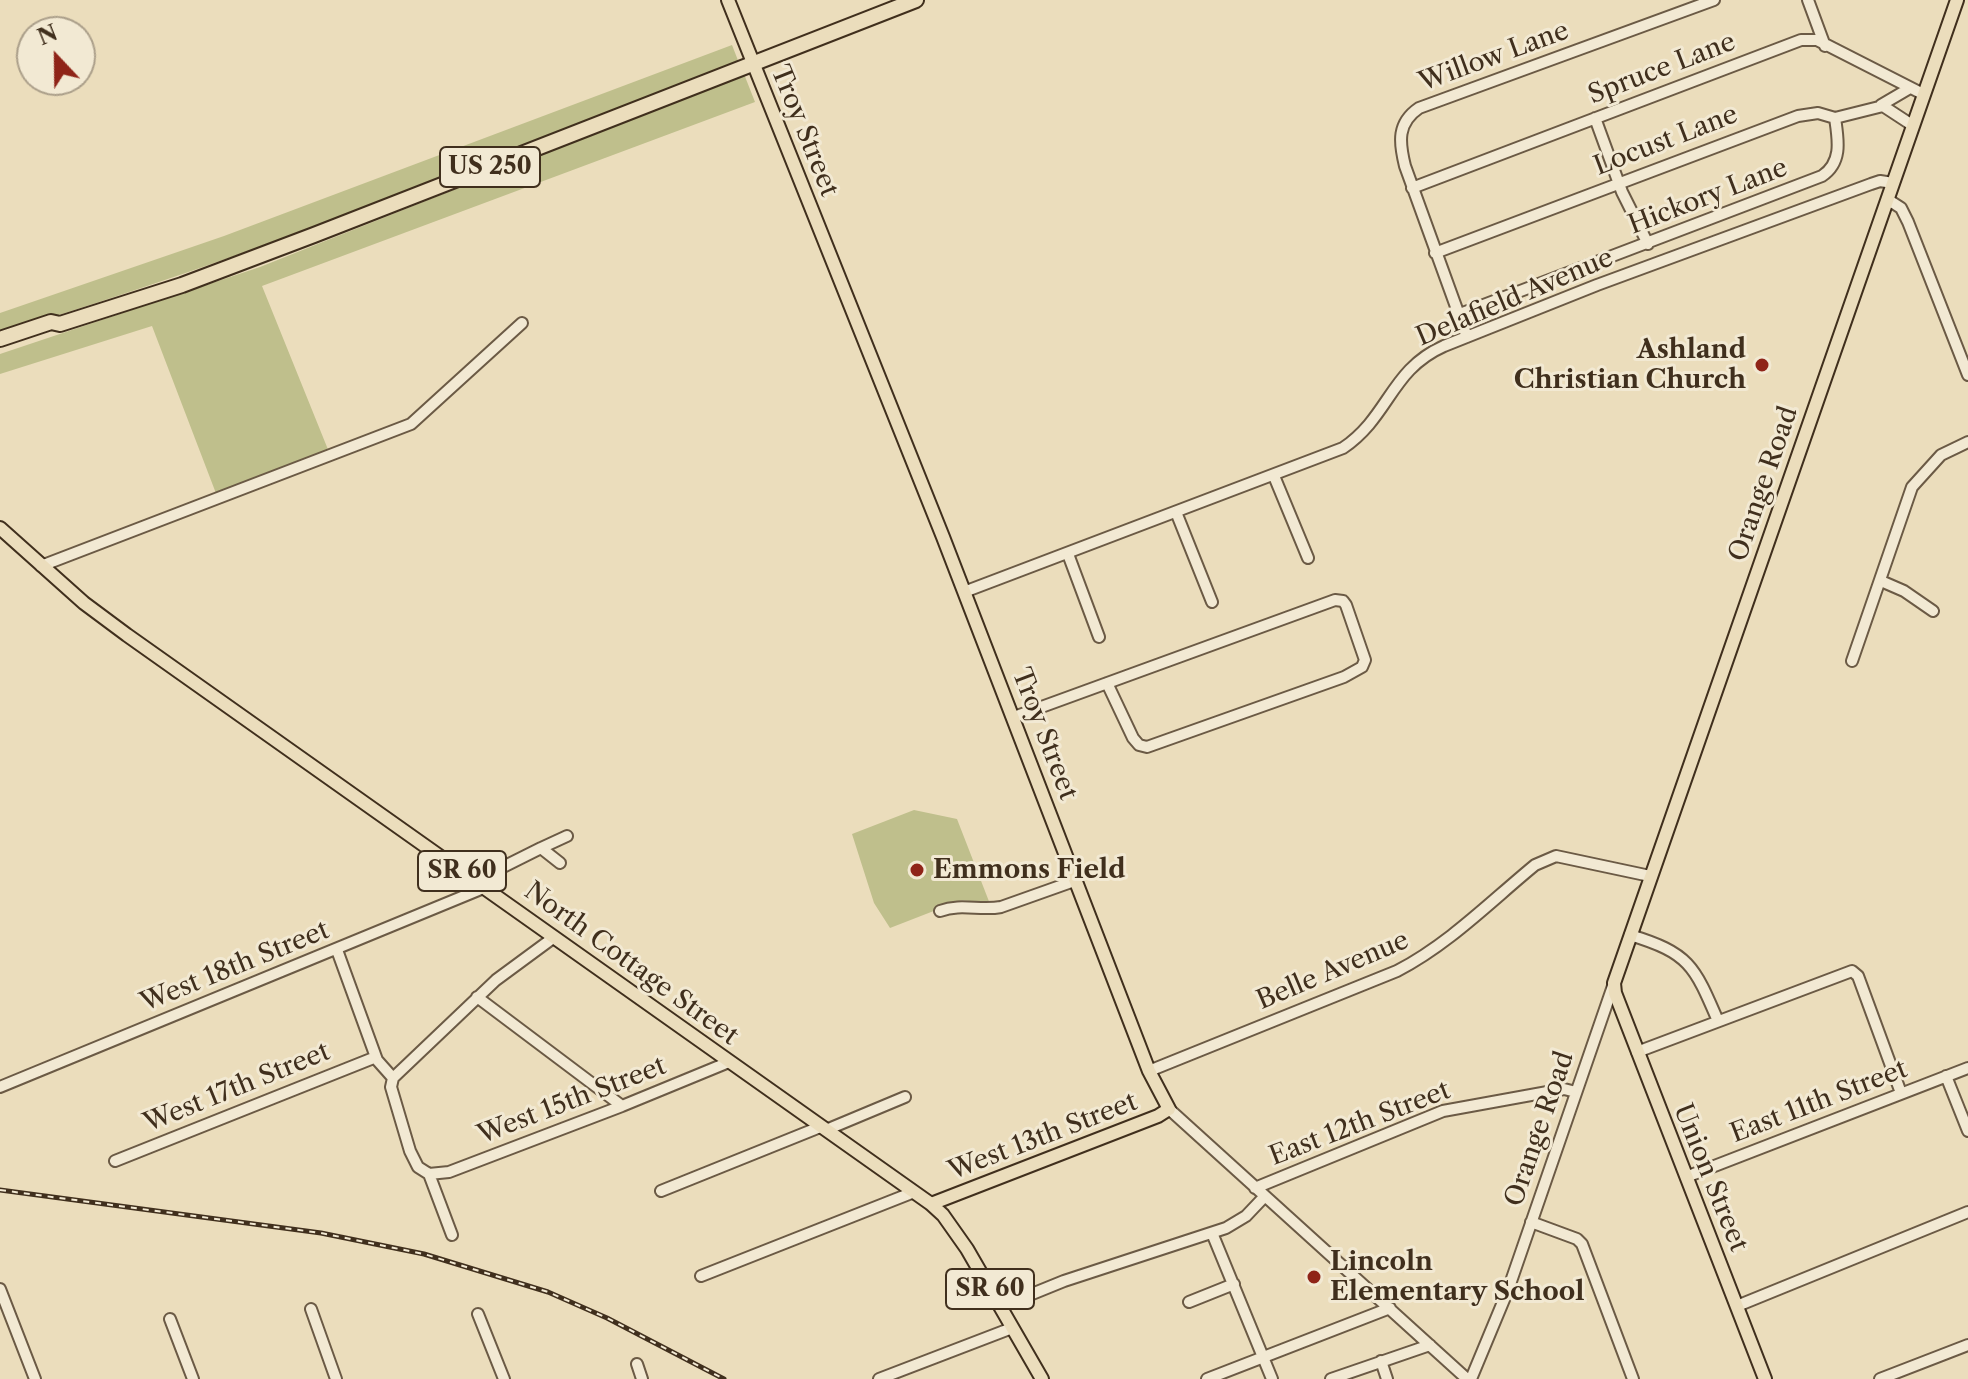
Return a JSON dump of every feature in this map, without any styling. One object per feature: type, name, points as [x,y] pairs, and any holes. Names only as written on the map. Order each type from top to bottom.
[{"type":"highway","name":"US 250","points":[[0,339],[51,322],[60,324],[203,277],[916,0]]},
{"type":"highway","name":"US 250","points":[[0,347],[55,330],[60,324]]},
{"type":"main road","name":"Troy Street","points":[[728,0],[1014,717],[1149,1071],[1169,1109]]},
{"type":"main road","name":"Orange Road","points":[[1614,988],[1650,876],[1957,0]]},
{"type":"main road","name":"North Cottage Street","points":[[0,528],[41,566],[127,635],[931,1204]]},
{"type":"main road","name":"Union Street","points":[[1614,988],[1765,1379]]},
{"type":"main road","name":"West 13th Street","points":[[931,1204],[1158,1116],[1169,1109]]},
{"type":"main road","name":"SR 60","points":[[931,1204],[951,1224],[1042,1379]]},
{"type":"street","name":"Willow Lane","points":[[1467,337],[1412,188],[1400,138],[1407,118],[1419,108],[1714,0]]},
{"type":"street","points":[[1808,0],[1825,46]]},
{"type":"street","name":"Spruce Lane","points":[[1412,188],[1791,43],[1811,39],[1923,94]]},
{"type":"street","name":"Locust Lane","points":[[1435,253],[1798,116],[1818,113],[1835,118],[1878,107],[1898,98],[1910,88]]},
{"type":"street","points":[[1878,107],[1887,107],[1912,125]]},
{"type":"street","points":[[1595,118],[1619,182],[1648,244]]},
{"type":"street","name":"Hickory Lane","points":[[1460,314],[1822,176],[1831,169],[1838,152],[1835,118]]},
{"type":"street","name":"Delafield Avenue","points":[[964,592],[1343,448],[1371,424],[1396,385],[1417,360],[1429,352],[1597,285],[1857,189],[1880,181],[1893,183]]},
{"type":"street","points":[[1887,199],[1901,208],[1908,222],[1968,375]]},
{"type":"street","points":[[41,566],[411,424],[522,323]]},
{"type":"street","points":[[1852,661],[1912,487],[1941,455],[1968,442]]},
{"type":"street","points":[[1274,476],[1308,558]]},
{"type":"street","points":[[1176,512],[1212,602]]},
{"type":"street","points":[[1068,554],[1099,637]]},
{"type":"street","points":[[1881,581],[1904,591],[1933,611]]},
{"type":"street","points":[[1014,717],[1107,683],[1339,600],[1346,605],[1365,660],[1362,667],[1344,677],[1147,747],[1139,745],[1133,738],[1107,683]]},
{"type":"street","name":"West 18th Street","points":[[0,1087],[486,887],[493,872],[567,836]]},
{"type":"street","points":[[541,848],[560,863]]},
{"type":"street","name":"Belle Avenue","points":[[1149,1071],[1423,958],[1546,859],[1556,856],[1650,876]]},
{"type":"street","points":[[940,911],[957,906],[1001,907],[1077,880]]},
{"type":"street","points":[[1630,935],[1668,948],[1688,963],[1698,976],[1718,1021]]},
{"type":"street","points":[[452,1235],[429,1174],[418,1167],[410,1151],[391,1087],[393,1078],[477,997],[553,938]]},
{"type":"street","points":[[337,950],[376,1057],[393,1078]]},
{"type":"street","points":[[1637,1052],[1852,971],[1858,976],[1901,1093]]},
{"type":"street","name":"Orange Road","points":[[1469,1379],[1508,1290],[1614,988]]},
{"type":"street","points":[[477,997],[622,1106]]},
{"type":"street","name":"West 17th Street","points":[[115,1161],[376,1057]]},
{"type":"street","name":"West 15th Street","points":[[429,1174],[449,1172],[729,1062]]},
{"type":"street","name":"East 11th Street","points":[[1686,1177],[1968,1068]]},
{"type":"street","points":[[1946,1076],[1968,1131]]},
{"type":"street","name":"East 12th Street","points":[[1255,1188],[1443,1111],[1564,1089],[1576,1092]]},
{"type":"street","points":[[661,1191],[905,1097]]},
{"type":"street","name":"Troy Street","points":[[1169,1109],[1469,1379]]},
{"type":"street","points":[[701,1276],[914,1192]]},
{"type":"street","points":[[1000,1307],[1064,1281],[1212,1233],[1239,1221],[1265,1196]]},
{"type":"street","points":[[1737,1306],[1968,1212]]},
{"type":"street","points":[[1531,1222],[1577,1239],[1582,1244],[1633,1379]]},
{"type":"street","points":[[1212,1233],[1272,1379]]},
{"type":"street","points":[[1189,1302],[1234,1284]]},
{"type":"street","points":[[0,1289],[35,1379]]},
{"type":"street","points":[[1207,1379],[1390,1308]]},
{"type":"street","points":[[311,1309],[336,1379]]},
{"type":"street","points":[[478,1314],[504,1379]]},
{"type":"street","points":[[170,1319],[193,1379]]},
{"type":"street","points":[[879,1379],[1012,1328]]},
{"type":"street","points":[[1331,1379],[1430,1345]]},
{"type":"street","points":[[1880,1379],[1968,1345]]},
{"type":"street","points":[[1381,1361],[1387,1379]]},
{"type":"street","points":[[637,1364],[642,1379]]},
{"type":"green space","points":[[732,45],[739,63],[280,240],[0,333],[0,313],[224,236]]},
{"type":"green space","points":[[744,74],[755,102],[262,286],[329,452],[217,496],[152,326],[0,374],[0,354],[260,267]]},
{"type":"green space","name":"Emmons Field","points":[[914,810],[957,819],[990,904],[962,900],[890,928],[874,903],[852,834]]},
{"type":"railway","points":[[0,1190],[321,1233],[424,1254],[548,1292],[607,1318],[724,1379]]},
{"type":"place","name":"Ashland Christian Church","points":[[1762,365]]},
{"type":"place","name":"Emmons Field","points":[[917,870]]},
{"type":"place","name":"Lincoln Elementary School","points":[[1314,1277]]}]
